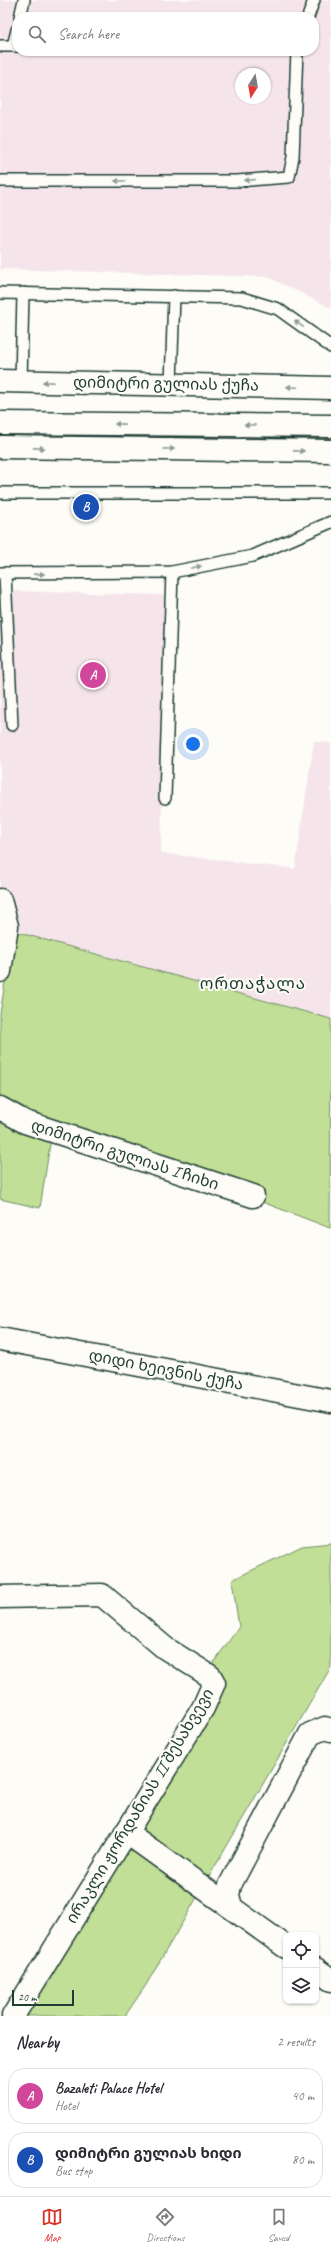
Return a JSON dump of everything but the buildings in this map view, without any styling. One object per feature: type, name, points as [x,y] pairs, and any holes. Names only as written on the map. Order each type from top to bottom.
[{"type":"main road","name":"დიმიტრი გულიას ქუჩა","points":[[10,382],[171,383],[331,388]]},
{"type":"main road","points":[[0,423],[331,426]]},
{"type":"main road","points":[[0,447],[331,451]]},
{"type":"main road","points":[[0,900],[7,926],[0,970]]},
{"type":"main road","name":"დიმიტრი გულიას I ჩიხი","points":[[0,1108],[25,1122],[253,1196]]},
{"type":"main road","name":"დიდი ხეივნის ქუჩა","points":[[0,1339],[331,1401]]},
{"type":"main road","name":"ირაკლი ჟორდანიას II შესახვევი","points":[[0,1597],[102,1595],[165,1648],[210,1676],[214,1683],[203,1708],[13,2016]]},
{"type":"main road","points":[[231,1907],[228,1896],[230,1885],[310,1734],[325,1728],[331,1730]]},
{"type":"main road","points":[[126,1832],[283,1945]]},
{"type":"main road","points":[[319,1971],[331,1980]]},
{"type":"lane","points":[[21,12],[24,0]]},
{"type":"lane","points":[[310,12],[314,0]]},
{"type":"lane","points":[[0,46],[12,46]]},
{"type":"lane","points":[[0,181],[237,181],[289,177],[293,157],[297,56]]},
{"type":"lane","points":[[0,293],[242,298],[278,309],[331,347]]},
{"type":"lane","points":[[10,382],[23,293]]},
{"type":"lane","points":[[171,383],[174,296]]},
{"type":"lane","points":[[0,493],[331,493]]},
{"type":"lane","points":[[12,725],[2,574],[172,572],[253,556],[331,522]]},
{"type":"lane","points":[[165,798],[172,572]]},
{"type":"shaded area","points":[[0,0],[331,0],[331,308],[268,277],[0,269]]},
{"type":"shaded area","points":[[12,591],[166,595],[161,853],[295,869],[314,741],[331,743],[331,1019],[13,931],[7,895],[0,888],[0,617],[9,728],[16,727]]},
{"type":"green space","points":[[13,931],[331,1019],[330,1228],[7,1104],[0,1094],[0,1014]]},
{"type":"green space","points":[[0,1115],[51,1138],[40,1208],[0,1199]]},
{"type":"green space","points":[[331,1543],[331,1667],[146,1985],[125,2016],[23,2016],[188,1754],[225,1685],[211,1666],[239,1627],[232,1580],[302,1546]]},
{"type":"place","name":"დიმიტრი გულიას ხიდი","points":[[86,507]]},
{"type":"place","name":"Bazaleti Palace Hotel","points":[[93,675]]},
{"type":"district","name":"ორთაჭალა","points":[[253,983]]}]
